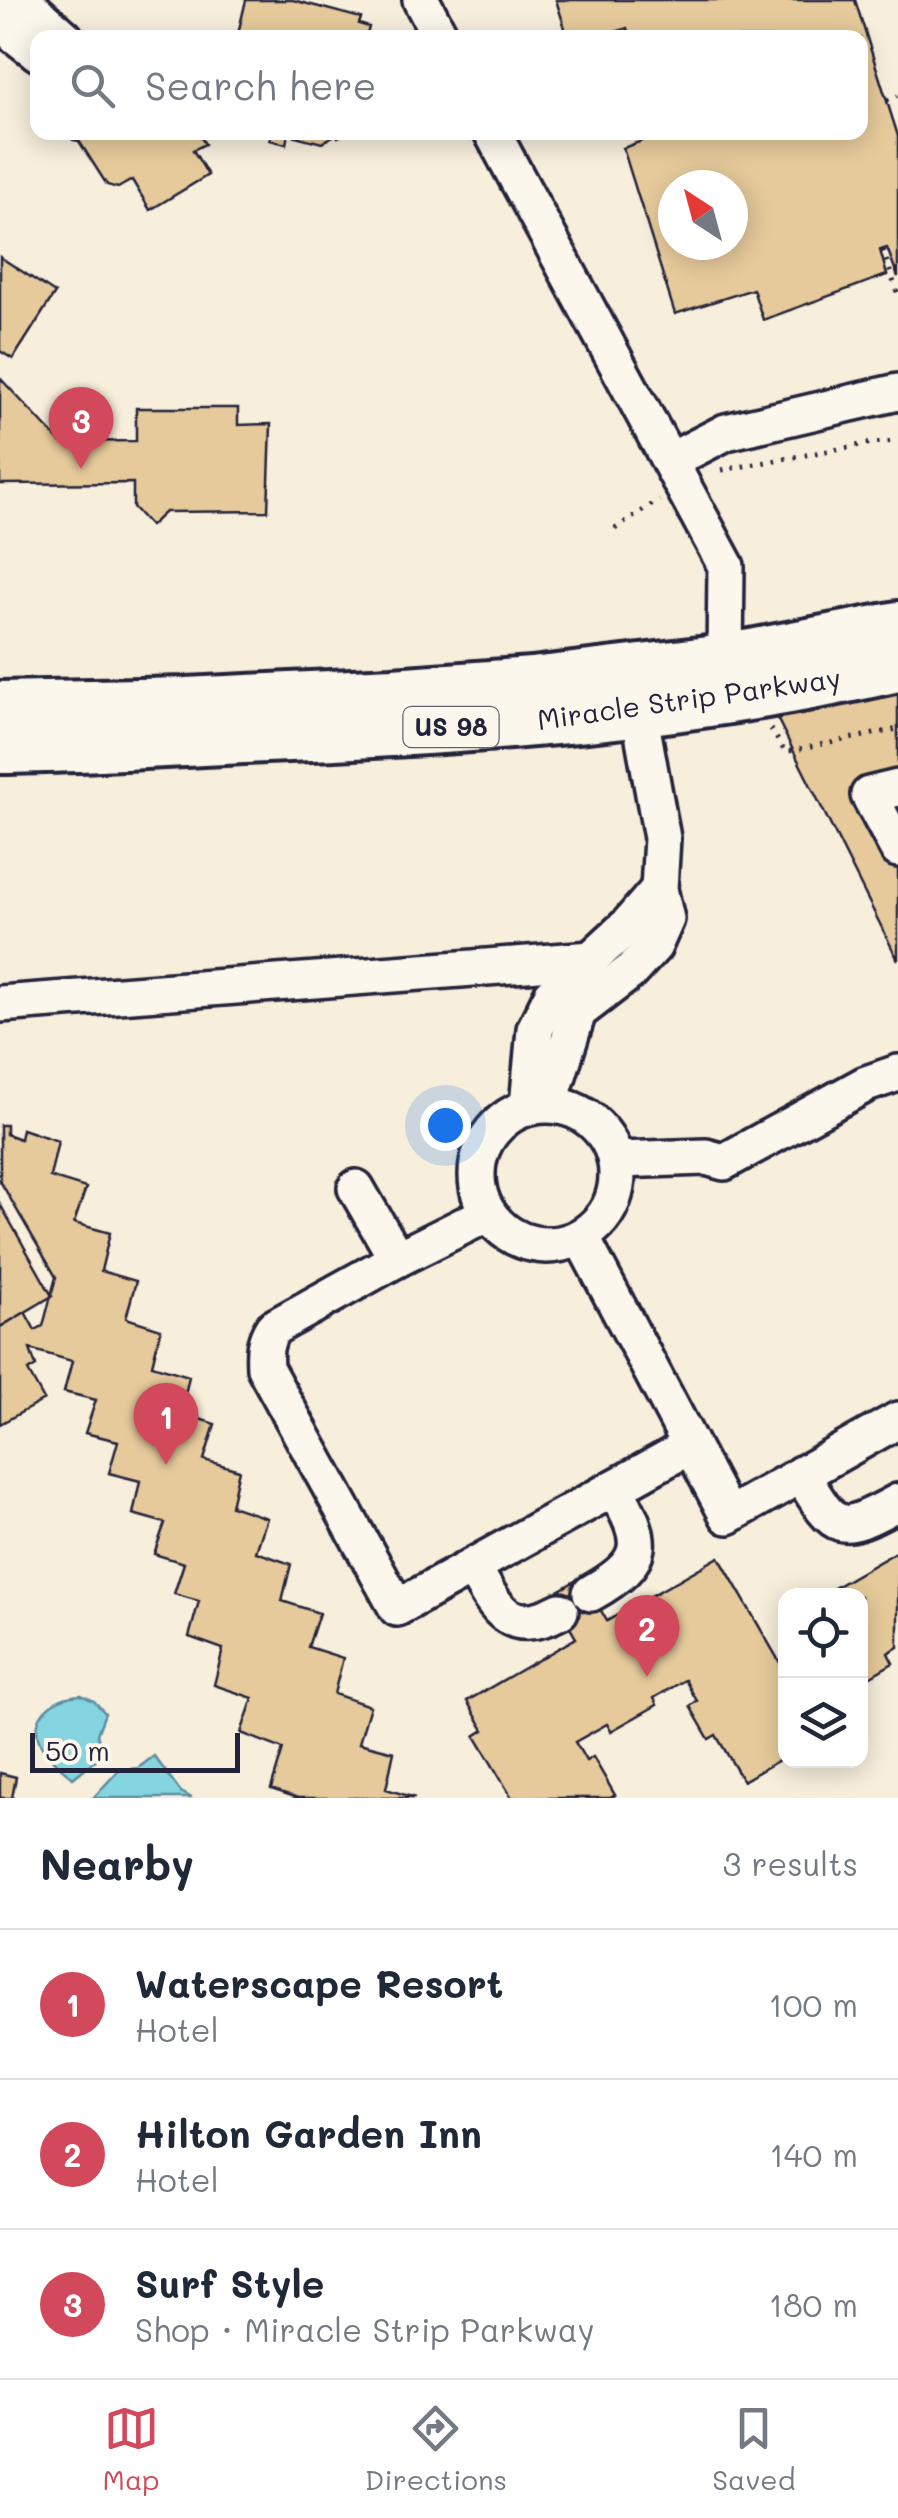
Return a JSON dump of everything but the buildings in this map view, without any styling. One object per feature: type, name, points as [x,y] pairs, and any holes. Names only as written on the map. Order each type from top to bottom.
[{"type":"highway","name":"Miracle Strip Parkway","points":[[728,679],[898,628]]},
{"type":"highway","name":"Miracle Strip Parkway","points":[[0,748],[381,732],[728,679],[898,666]]},
{"type":"highway","name":"Miracle Strip Parkway","points":[[0,706],[394,694],[636,692]]},
{"type":"street","points":[[421,0],[437,30]]},
{"type":"street","points":[[0,5],[32,9],[57,30]]},
{"type":"street","points":[[0,5],[16,36],[30,47]]},
{"type":"street","points":[[496,140],[726,566],[728,679]]},
{"type":"street","points":[[676,472],[726,432],[898,392]]},
{"type":"street","points":[[538,1105],[578,1012],[630,972],[654,946],[666,919],[659,889],[662,838],[636,692]]},
{"type":"street","points":[[898,788],[868,795],[898,849]]},
{"type":"street","points":[[538,1105],[535,1029],[552,995],[659,889]]},
{"type":"street","points":[[0,1004],[592,959]]},
{"type":"street","points":[[617,1160],[706,1157],[724,1162],[866,1084],[898,1073]]},
{"type":"street","points":[[538,1105],[571,1108],[590,1118],[605,1134],[617,1160],[613,1201],[600,1222],[581,1237],[562,1244],[540,1246],[520,1241],[502,1230],[488,1214],[477,1183],[480,1150],[491,1131],[508,1116],[538,1105]]},
{"type":"street","points":[[356,1188],[397,1259]]},
{"type":"street","points":[[488,1214],[272,1328],[265,1340],[266,1368],[397,1608],[690,1446]]},
{"type":"street","points":[[581,1237],[728,1516],[898,1420]]},
{"type":"street","points":[[800,1474],[828,1518],[838,1524],[862,1522],[898,1502]]},
{"type":"street","points":[[591,1593],[622,1575],[636,1550],[634,1522],[614,1488]]},
{"type":"street","points":[[473,1567],[495,1608],[512,1620],[540,1622],[560,1611]]},
{"type":"path","points":[[887,100],[898,96]]},
{"type":"path","points":[[883,250],[898,294]]},
{"type":"path","points":[[616,529],[676,472],[710,473],[898,441]]},
{"type":"water","points":[[81,1695],[105,1713],[97,1734],[103,1754],[73,1778],[43,1749],[37,1728],[51,1705]]},
{"type":"water","points":[[154,1756],[181,1792],[192,1798],[93,1798],[119,1770],[138,1768]]},
{"type":"place","name":"Surf Style","points":[[81,469]]},
{"type":"place","name":"Waterscape Resort","points":[[166,1465]]},
{"type":"place","name":"Hilton Garden Inn","points":[[647,1677]]}]
